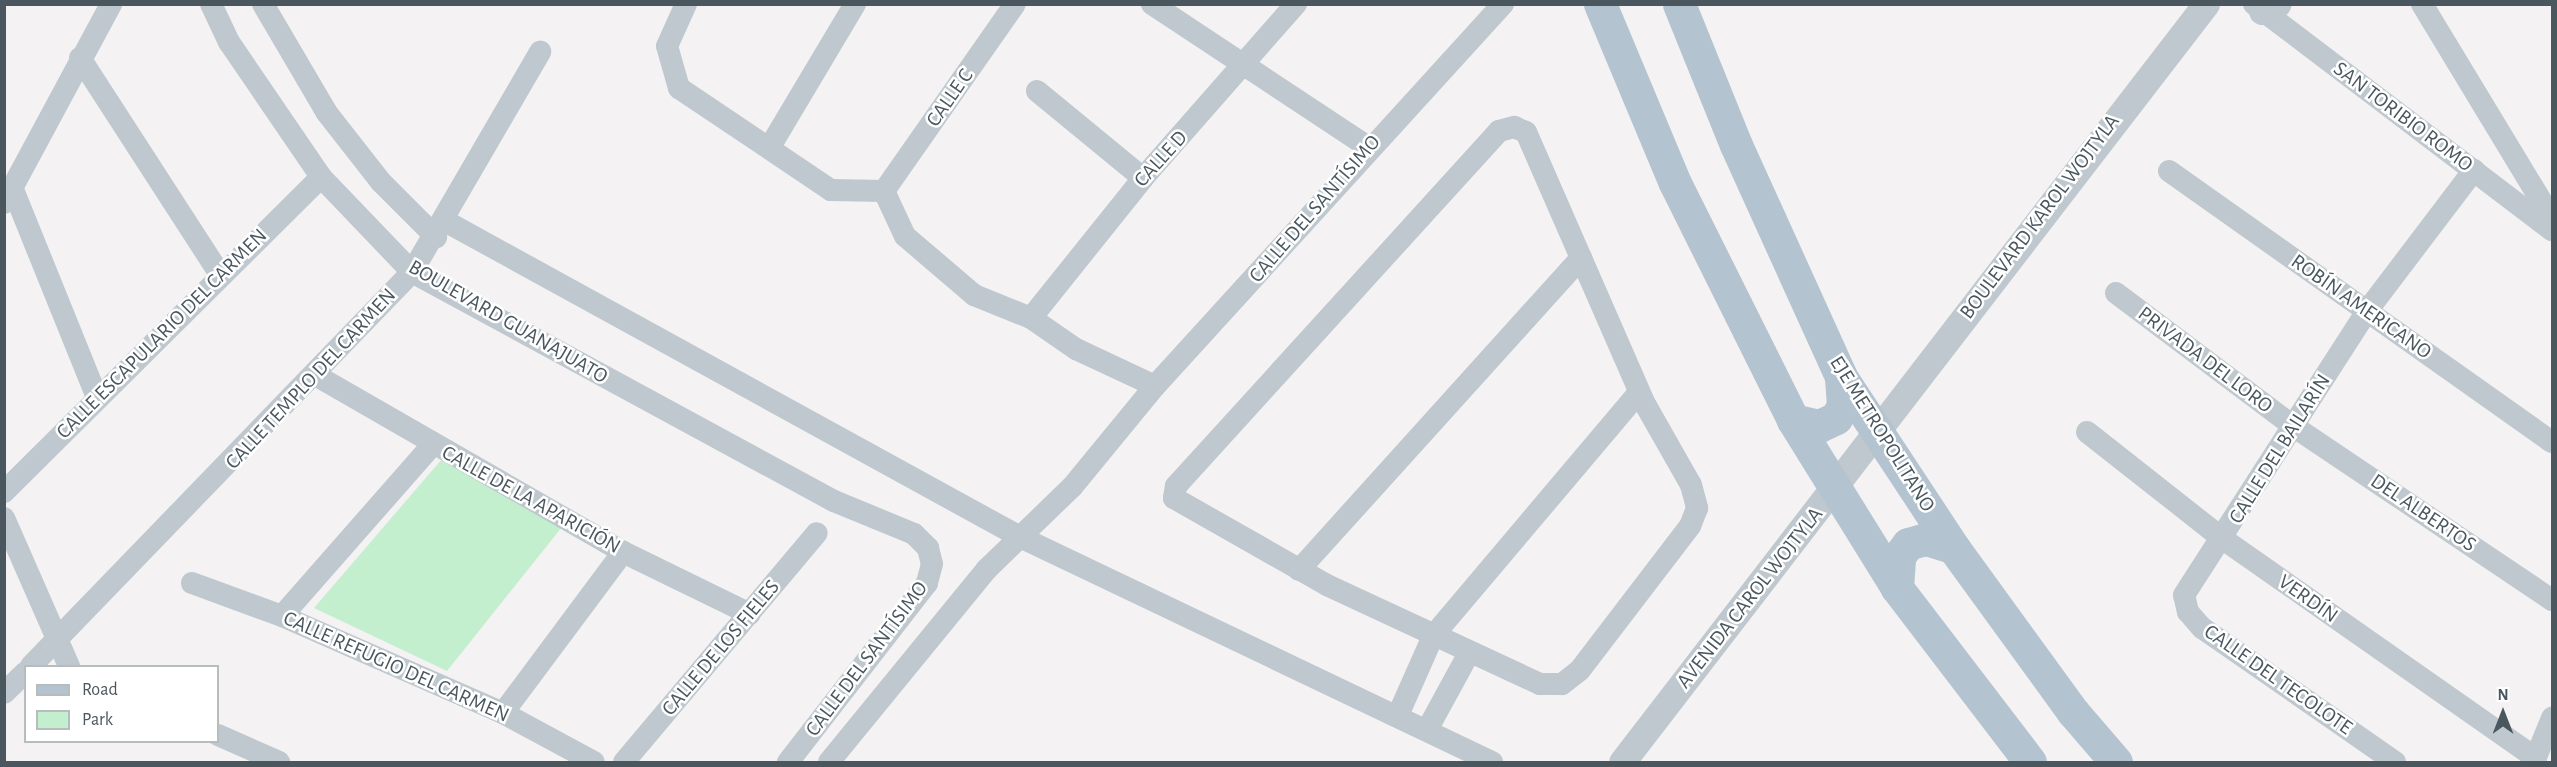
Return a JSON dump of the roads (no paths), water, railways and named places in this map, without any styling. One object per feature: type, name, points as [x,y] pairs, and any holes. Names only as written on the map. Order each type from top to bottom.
[{"type":"main road","points":[[1600,4],[1675,183],[1793,420],[1833,490],[1897,588],[2030,762]]},
{"type":"main road","name":"EJE METROPOLITANO","points":[[1679,4],[1736,146],[1841,377],[1953,547],[2073,712],[2116,762]]},
{"type":"main road","points":[[1793,420],[1819,426],[1836,418],[1843,406],[1841,377]]},
{"type":"main road","points":[[1897,588],[1899,556],[1908,544],[1926,539],[1953,547]]},
{"type":"street","points":[[97,397],[9,198],[80,58],[111,4]]},
{"type":"street","name":"BOULEVARD GUANAJUATO","points":[[211,4],[230,42],[321,177],[412,272],[834,501]]},
{"type":"street","points":[[686,4],[671,28],[669,65],[679,88],[731,127],[771,145],[831,190],[884,191],[905,236],[932,262],[974,295],[1031,318],[1118,371],[1155,386]]},
{"type":"street","points":[[771,145],[855,4]]},
{"type":"street","name":"CALLE C","points":[[884,191],[1015,4]]},
{"type":"street","points":[[1152,4],[1248,64],[1368,147]]},
{"type":"street","name":"CALLE D","points":[[1031,318],[1143,178],[1248,64],[1296,4]]},
{"type":"street","name":"CALLE DEL SANTÍSIMO","points":[[829,762],[1020,537],[1072,488],[1155,386],[1368,147],[1503,4]]},
{"type":"street","name":"BOULEVARD KAROL WOJTYLA","points":[[1876,432],[2206,4]]},
{"type":"street","points":[[2422,4],[2553,219]]},
{"type":"street","name":"SAN TORIBIO ROMO","points":[[2264,7],[2553,230]]},
{"type":"street","name":"BOULEVARD GUANAJUATO","points":[[270,9],[327,113],[381,182],[440,229],[1020,537],[1398,715],[1492,762]]},
{"type":"street","name":"CALLE TEMPLO DEL CARMEN","points":[[32,665],[317,376],[412,272],[440,229],[540,52]]},
{"type":"street","points":[[80,58],[219,273]]},
{"type":"street","points":[[1037,91],[1143,178]]},
{"type":"street","points":[[1514,127],[1526,132],[1639,392],[1691,485],[1697,508],[1690,526],[1580,670],[1562,684],[1540,684],[1433,636],[1299,570],[1180,506],[1176,486],[1498,131],[1514,127]]},
{"type":"street","name":"CALLE DEL BAILARÍN","points":[[2187,583],[2223,539],[2367,311],[2474,170]]},
{"type":"street","name":"ROBÍN AMERICANO","points":[[2169,171],[2553,442]]},
{"type":"street","name":"CALLE ESCAPULARIO DEL CARMEN","points":[[4,492],[219,273],[321,177]]},
{"type":"street","points":[[1299,570],[1581,258]]},
{"type":"street","name":"PRIVADA DEL LORO","points":[[2116,293],[2293,426]]},
{"type":"street","name":"CALLE DE LA APARICIÓN","points":[[317,376],[432,445],[623,552],[750,614]]},
{"type":"street","points":[[1398,715],[1433,636],[1639,392]]},
{"type":"street","name":"DEL ALBERTOS","points":[[2293,426],[2553,600]]},
{"type":"street","name":"AVENIDA CAROL WOJTYLA","points":[[1622,762],[1876,432]]},
{"type":"street","name":"VERDÍN","points":[[2087,432],[2223,539],[2535,760]]},
{"type":"street","points":[[282,616],[432,445]]},
{"type":"street","name":"CALLE DEL SANTÍSIMO","points":[[789,762],[927,583],[932,564],[928,548],[914,534],[834,501]]},
{"type":"street","points":[[4,518],[56,642],[68,665]]},
{"type":"street","name":"CALLE DE LOS FIELES","points":[[624,762],[817,533]]},
{"type":"street","points":[[503,713],[623,552]]},
{"type":"street","name":"CALLE REFUGIO DEL CARMEN","points":[[192,583],[282,616],[503,713],[594,762]]},
{"type":"street","name":"CALLE DEL TECOLOTE","points":[[2187,583],[2188,612],[2202,628],[2395,762]]},
{"type":"street","points":[[1427,730],[1469,652]]},
{"type":"street","points":[[4,693],[24,674]]},
{"type":"street","points":[[2535,760],[2553,718]]},
{"type":"street","points":[[219,735],[279,762]]}]
